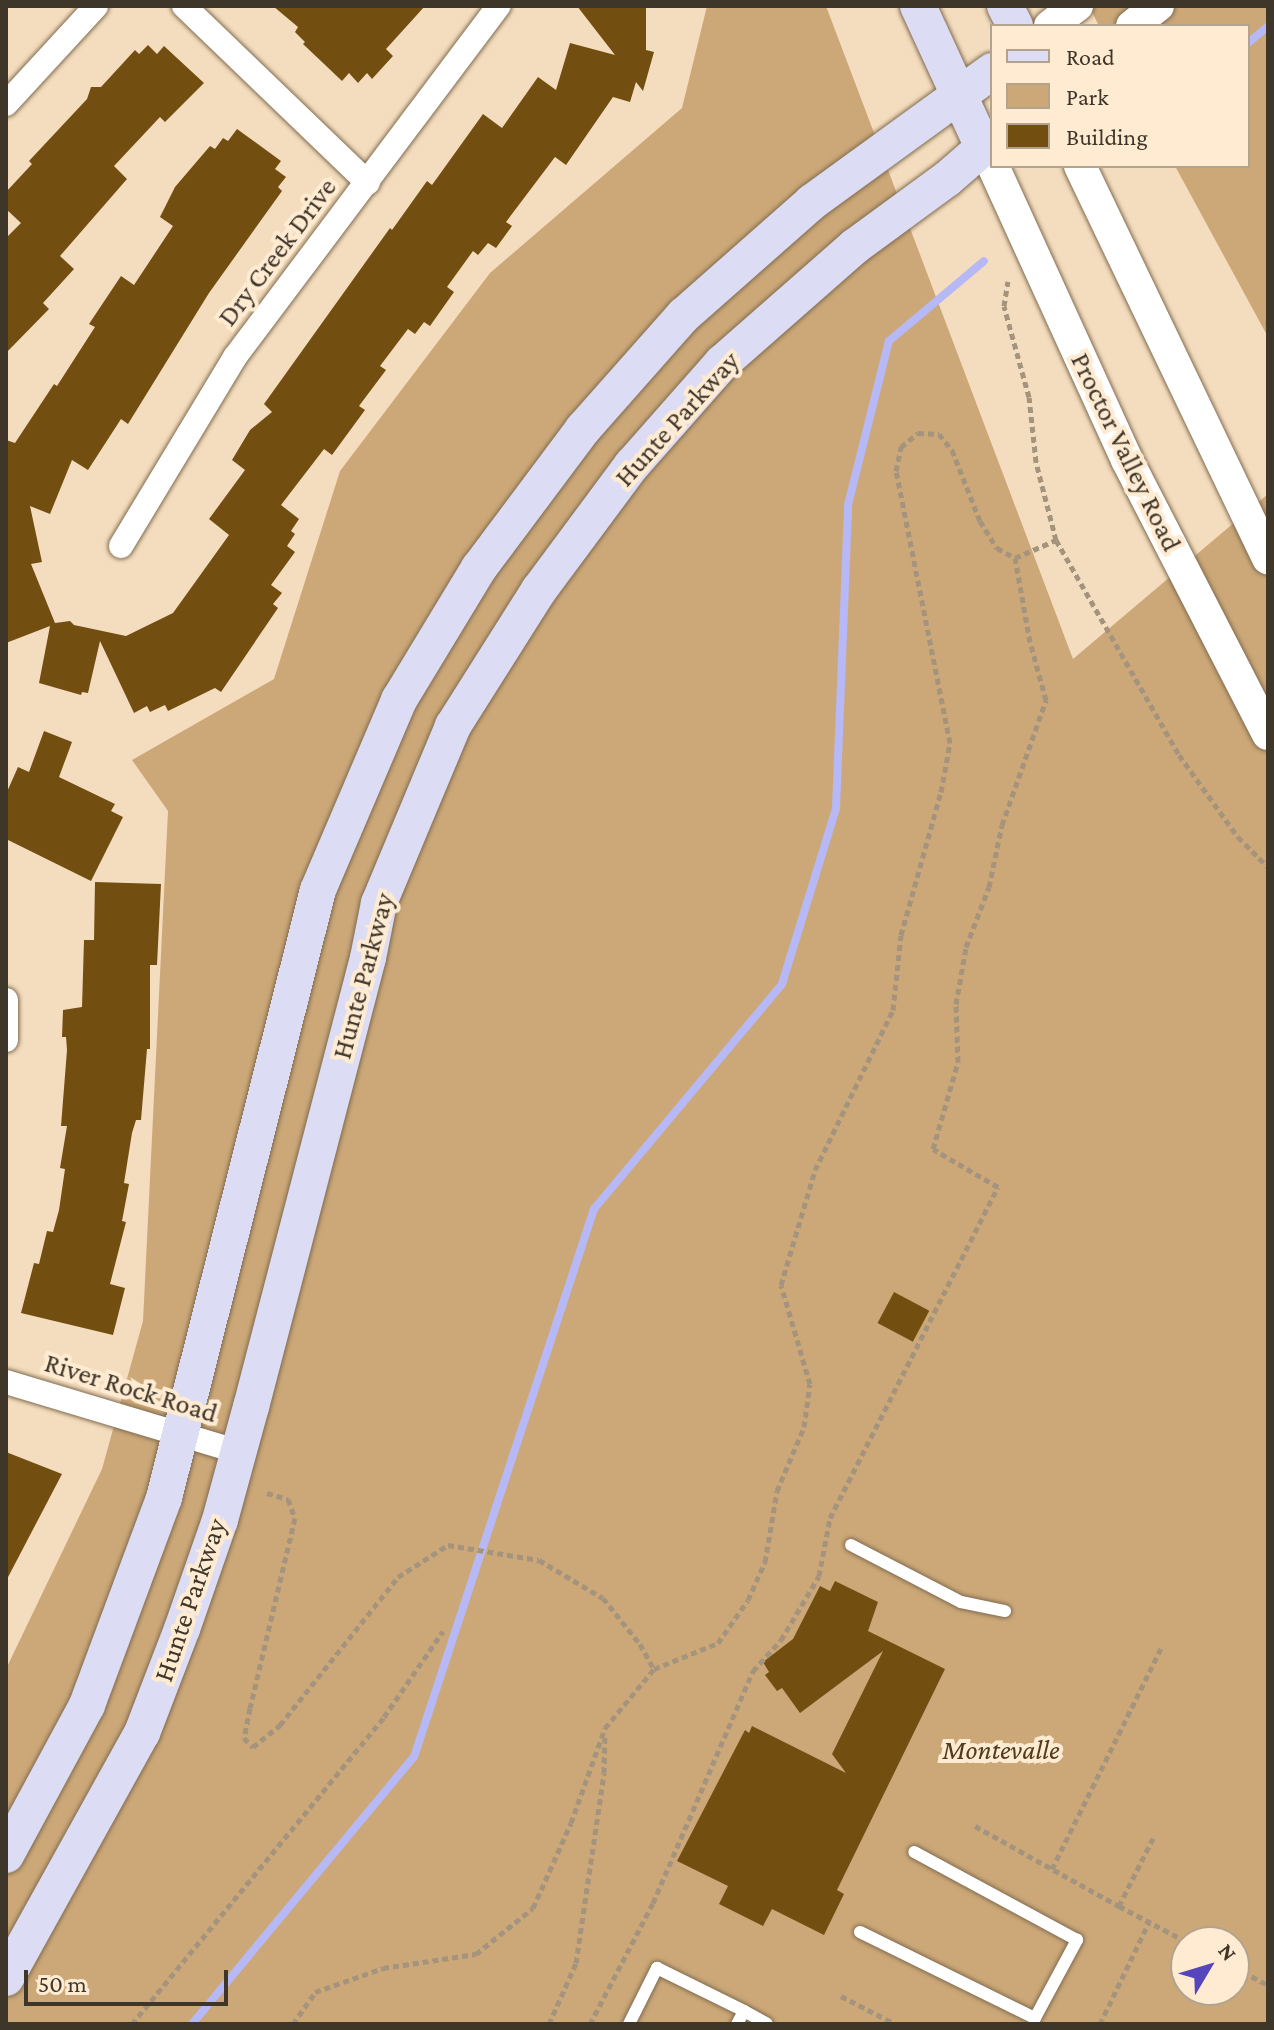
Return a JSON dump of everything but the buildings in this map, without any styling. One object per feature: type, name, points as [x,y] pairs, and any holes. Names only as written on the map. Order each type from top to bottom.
[{"type":"main road","name":"Proctor Valley Road","points":[[918,6],[990,154]]},
{"type":"main road","points":[[1005,6],[1014,24]]},
{"type":"main road","name":"Hunte Parkway","points":[[6,1855],[87,1705],[164,1498],[318,890],[399,700],[442,624],[479,568],[583,429],[684,315],[812,202],[990,73]]},
{"type":"main road","name":"Hunte Parkway","points":[[6,1978],[142,1733],[215,1533],[364,973],[379,903],[453,726],[495,654],[585,528],[632,465],[722,363],[854,247],[990,154]]},
{"type":"street","points":[[6,104],[96,6]]},
{"type":"street","points":[[184,6],[368,183]]},
{"type":"street","name":"Dry Creek Drive","points":[[121,546],[235,357],[499,6]]},
{"type":"street","points":[[1053,24],[1077,6]]},
{"type":"street","points":[[1135,24],[1158,6]]},
{"type":"street","name":"Proctor Valley Road","points":[[996,168],[1127,460],[1268,734]]},
{"type":"street","points":[[1081,168],[1268,558]]},
{"type":"street","points":[[6,1000],[6,1040]]},
{"type":"street","name":"River Rock Road","points":[[6,1382],[239,1452]]},
{"type":"lane","points":[[851,1545],[961,1602],[1005,1611]]},
{"type":"lane","points":[[860,1932],[1035,2018],[1077,1940],[914,1852]]},
{"type":"lane","points":[[629,2024],[657,1968],[767,2024]]},
{"type":"lane","points":[[737,2024],[744,2011]]},
{"type":"path","points":[[1008,281],[1004,306],[1029,397],[1036,462],[1056,540],[1179,755],[1238,837],[1268,867]]},
{"type":"path","points":[[1268,320],[1268,329]]},
{"type":"path","points":[[293,2024],[315,1992],[383,1968],[476,1954],[533,1908],[571,1823],[605,1728],[654,1669],[718,1643],[748,1600],[765,1562],[777,1491],[804,1427],[810,1384],[781,1285],[815,1170],[893,1010],[901,935],[941,792],[950,743],[896,471],[901,447],[918,433],[939,434],[952,450],[980,521],[997,548],[1015,558]]},
{"type":"path","points":[[1015,558],[1056,540]]},
{"type":"path","points":[[590,2024],[653,1903],[753,1671],[781,1640],[819,1576],[830,1518],[998,1187],[933,1149],[958,1062],[956,1004],[966,947],[989,887],[1002,825],[1046,700],[1030,642],[1015,558]]},
{"type":"path","points":[[267,1493],[288,1499],[295,1518],[244,1738],[253,1747],[280,1725],[398,1577],[448,1545],[539,1560],[603,1598],[640,1644],[654,1669]]},
{"type":"path","points":[[132,2024],[384,1717],[443,1631]]},
{"type":"path","points":[[1052,1869],[1161,1648]]},
{"type":"path","points":[[549,2024],[576,1963],[604,1773],[605,1728]]},
{"type":"path","points":[[975,1826],[1170,1933]]},
{"type":"path","points":[[1119,1906],[1153,1838]]},
{"type":"path","points":[[1100,2024],[1149,1922]]},
{"type":"path","points":[[1250,1975],[1268,1985]]},
{"type":"path","points":[[841,1996],[895,2024]]},
{"type":"green space","name":"Montevalle","points":[[707,6],[826,6],[1073,659],[1268,494],[1268,2024],[6,2024],[6,1669],[102,1469],[143,1321],[168,811],[132,760],[274,679],[340,471],[490,273],[682,108]]},
{"type":"green space","points":[[1089,6],[1268,6],[1268,337],[1176,168],[1250,168],[1250,24],[1098,24]]},
{"type":"waterway","points":[[1250,41],[1268,26]]},
{"type":"waterway","points":[[192,2024],[414,1757],[594,1209],[782,984],[836,808],[848,505],[889,341],[984,261]]}]
